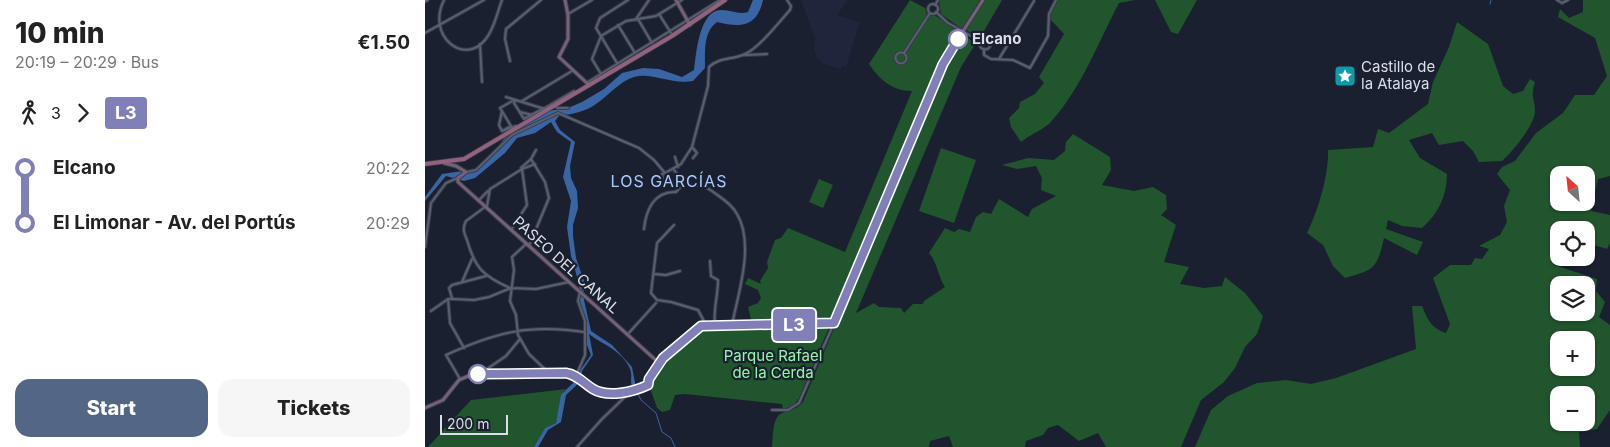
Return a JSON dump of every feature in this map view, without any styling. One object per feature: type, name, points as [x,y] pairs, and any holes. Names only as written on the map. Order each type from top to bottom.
[{"type":"main road","points":[[565,0],[568,14],[568,39],[559,56],[587,83]]},
{"type":"main road","points":[[425,164],[463,160],[519,127],[546,108],[555,105],[584,88],[587,83],[725,0]]},
{"type":"main road","points":[[426,408],[445,398],[460,379],[471,374],[566,373],[576,376],[599,391],[629,391],[648,385],[649,379],[659,363],[694,330],[706,325],[814,325],[828,321],[834,323],[943,64],[983,0]]},
{"type":"main road","points":[[677,1],[689,23]]},
{"type":"main road","points":[[443,163],[456,166],[466,172],[460,176]]},
{"type":"main road","name":"PASEO DEL CANAL","points":[[460,176],[459,183],[659,363]]},
{"type":"street","points":[[444,0],[439,11],[438,26],[444,38],[455,47],[467,49],[481,44],[490,31],[502,0]]},
{"type":"street","points":[[425,34],[484,0]]},
{"type":"street","points":[[510,61],[505,39],[506,29],[541,0]]},
{"type":"street","points":[[568,14],[592,0]]},
{"type":"street","points":[[618,64],[596,28],[599,18],[628,0]]},
{"type":"street","points":[[637,19],[649,0]]},
{"type":"street","points":[[601,74],[592,59],[601,36],[626,20],[659,14],[677,1],[682,0]]},
{"type":"street","points":[[689,23],[720,0]]},
{"type":"street","points":[[743,55],[754,48],[790,10],[791,6],[787,0]]},
{"type":"street","points":[[938,0],[935,5],[936,12],[980,42],[987,58],[1016,60],[1030,68],[1048,36],[1049,14],[1056,0]]},
{"type":"street","points":[[1557,0],[1561,3],[1568,0]]},
{"type":"street","points":[[999,59],[1034,1]]},
{"type":"street","points":[[930,13],[927,9],[929,6],[935,5]]},
{"type":"street","points":[[904,53],[898,53],[896,56],[901,64],[906,61],[904,53],[930,13],[936,12]]},
{"type":"street","points":[[587,83],[652,43],[671,34],[659,14]]},
{"type":"street","points":[[637,19],[652,43]]},
{"type":"street","points":[[618,25],[635,54]]},
{"type":"street","points":[[980,42],[986,39],[990,42],[989,48],[984,50]]},
{"type":"street","points":[[481,44],[482,82]]},
{"type":"street","points":[[663,182],[662,174],[674,170],[692,146],[708,86],[709,66],[726,58],[767,54]]},
{"type":"street","points":[[522,101],[573,71]]},
{"type":"street","points":[[515,100],[514,103],[524,119],[573,91]]},
{"type":"street","points":[[506,97],[546,108]]},
{"type":"street","points":[[503,132],[499,125],[502,111],[500,108],[515,100]]},
{"type":"street","points":[[555,105],[557,108],[568,108]]},
{"type":"street","points":[[502,111],[511,126],[503,132]]},
{"type":"street","points":[[519,111],[532,114]]},
{"type":"street","points":[[466,172],[476,170],[512,134],[558,114],[639,148],[656,162],[665,173]]},
{"type":"street","points":[[503,132],[515,126],[519,127]]},
{"type":"street","points":[[692,146],[697,153],[693,158]]},
{"type":"street","points":[[479,201],[490,189],[531,159],[536,150]]},
{"type":"street","points":[[675,157],[678,166]]},
{"type":"street","points":[[531,159],[546,185],[549,198],[527,245],[512,257],[514,270],[511,301],[516,315],[520,339],[531,357],[549,373]]},
{"type":"street","points":[[515,172],[535,164]]},
{"type":"street","points":[[511,230],[527,203],[521,169]]},
{"type":"street","points":[[674,170],[684,183],[691,187],[709,189],[729,204],[740,220],[745,258],[732,325]]},
{"type":"street","points":[[425,247],[431,203],[446,183],[460,176]]},
{"type":"street","points":[[644,229],[646,212],[654,200],[667,192],[676,192],[684,183]]},
{"type":"street","points":[[490,189],[486,207],[467,220],[463,227],[473,259],[486,276],[511,288]]},
{"type":"street","points":[[674,225],[657,243],[651,294],[655,299],[697,310],[706,325]]},
{"type":"street","points":[[461,282],[473,259]]},
{"type":"street","points":[[710,261],[711,276],[718,280],[718,299],[713,313],[715,324]]},
{"type":"street","points":[[654,274],[666,275],[680,271]]},
{"type":"street","points":[[453,299],[449,288],[452,285],[486,276]]},
{"type":"street","points":[[431,311],[448,299],[484,298],[511,288],[536,289],[569,282]]},
{"type":"street","points":[[576,376],[584,359],[585,321],[578,301],[580,292]]},
{"type":"street","points":[[448,299],[450,323],[464,348]]},
{"type":"street","points":[[627,335],[656,303]]},
{"type":"street","points":[[772,410],[788,410],[799,403],[834,323]]},
{"type":"street","points":[[460,379],[446,355],[517,330],[545,328],[584,332]]},
{"type":"street","points":[[484,374],[484,371],[509,353],[520,339]]},
{"type":"street","points":[[577,447],[581,446],[601,419],[627,395]]},
{"type":"street","points":[[425,403],[426,408]]},
{"type":"shaded area","points":[[801,0],[848,0],[837,15],[860,22],[846,67],[842,66],[841,69],[821,63],[822,61],[817,59],[814,49],[815,39]]},
{"type":"green space","points":[[910,0],[925,8],[927,15],[936,16],[959,32],[943,58],[833,317],[815,323],[794,323],[793,317],[785,323],[752,323],[748,307],[758,303],[761,298],[758,290],[745,284],[748,278],[761,284],[760,281],[768,268],[767,262],[775,240],[781,238],[788,228],[845,252],[912,91],[898,89],[887,83],[877,75],[869,64]]},
{"type":"green space","points":[[936,0],[980,0],[962,29],[941,14],[939,2]]},
{"type":"green space","points":[[985,0],[1002,0],[980,38],[966,30]]},
{"type":"green space","points":[[1058,0],[1135,0],[1119,3],[1080,81],[1061,110],[1048,125],[1021,142],[1011,127],[1009,118],[1019,108],[1020,102],[1035,94],[1044,83],[1039,77],[1064,34],[1051,20],[1051,12]]},
{"type":"green space","points":[[1155,0],[1197,0],[1178,34],[1171,32]]},
{"type":"green space","points":[[1583,0],[1610,0],[1610,176],[1598,179],[1595,193],[1595,166],[1550,166],[1550,211],[1591,211],[1610,215],[1610,243],[1607,249],[1595,245],[1595,221],[1550,221],[1550,266],[1557,266],[1588,276],[1550,276],[1550,321],[1595,321],[1595,278],[1597,279],[1596,291],[1605,302],[1599,317],[1610,325],[1610,410],[1597,429],[1595,429],[1595,386],[1550,386],[1550,431],[1585,431],[1579,432],[1580,447],[1195,447],[1211,410],[1228,396],[1257,383],[1286,380],[1311,384],[1336,378],[1416,349],[1412,306],[1422,306],[1431,323],[1437,329],[1446,333],[1450,324],[1433,278],[1450,265],[1471,265],[1475,258],[1482,259],[1489,249],[1479,246],[1500,235],[1507,222],[1504,206],[1510,190],[1497,174],[1502,167],[1515,161],[1536,133],[1563,113],[1575,95],[1594,95],[1607,76],[1595,38],[1558,17],[1560,9],[1569,18],[1583,12]]},
{"type":"green space","points":[[1457,22],[1488,44],[1503,86],[1513,94],[1523,91],[1530,79],[1535,82],[1533,91],[1534,118],[1522,138],[1502,161],[1479,162],[1473,151],[1463,141],[1439,145],[1432,133],[1409,140],[1420,158],[1447,174],[1447,182],[1441,204],[1433,217],[1422,228],[1402,226],[1388,220],[1386,229],[1423,242],[1417,255],[1384,238],[1379,256],[1373,267],[1362,273],[1345,278],[1333,266],[1323,245],[1307,233],[1322,192],[1327,170],[1328,150],[1373,147],[1378,129],[1389,133],[1428,104],[1433,82],[1449,47]]},
{"type":"green space","points":[[963,36],[976,43],[961,67],[856,313],[874,303],[879,307],[901,308],[904,313],[913,304],[923,304],[924,301],[945,287],[929,253],[945,228],[954,232],[959,229],[970,232],[976,217],[983,212],[991,214],[999,199],[1028,217],[1032,209],[1056,196],[1041,190],[1042,178],[1036,166],[1017,169],[1002,165],[1028,158],[1054,160],[1065,151],[1066,142],[1073,134],[1110,157],[1111,170],[1102,185],[1134,191],[1153,187],[1166,195],[1167,209],[1161,215],[1176,225],[1164,262],[1189,267],[1180,284],[1204,288],[1222,286],[1225,277],[1245,293],[1263,316],[1257,334],[1245,347],[1235,368],[1224,382],[1201,400],[1181,447],[1106,447],[1098,433],[1079,441],[1058,425],[1048,428],[1043,435],[1026,441],[1025,447],[953,447],[949,436],[930,441],[929,447],[772,447],[776,419],[782,413],[796,408],[803,402],[947,61]]},
{"type":"green space","points":[[941,148],[976,160],[954,223],[919,211]]},
{"type":"green space","points":[[819,179],[833,185],[823,208],[809,202]]},
{"type":"green space","name":"Parque Rafael de la Cerda","points":[[826,323],[830,325],[799,398],[793,406],[783,409],[782,404],[685,394],[675,395],[670,410],[662,412],[657,408],[650,388],[652,379],[665,359],[704,328],[813,326]]},
{"type":"green space","points":[[567,389],[564,391],[556,423],[545,428],[534,447],[428,447],[471,400]]},
{"type":"water","points":[[753,0],[763,0],[757,16],[752,20],[741,25],[717,22],[712,26],[706,43],[705,68],[693,81],[685,82],[648,76],[634,77],[619,85],[592,107],[559,116],[555,121],[560,130],[575,142],[570,166],[571,178],[577,191],[578,208],[573,225],[573,236],[576,258],[584,281],[584,300],[591,331],[612,345],[632,367],[636,388],[632,386],[630,369],[622,357],[612,348],[589,334],[593,355],[582,371],[580,382],[566,395],[561,422],[548,430],[538,447],[534,447],[545,428],[556,423],[561,395],[577,379],[578,377],[576,376],[591,355],[587,345],[587,327],[578,301],[580,292],[571,256],[567,227],[571,201],[563,177],[571,142],[557,132],[551,122],[535,133],[517,138],[505,153],[475,178],[464,181],[446,176],[425,201],[425,197],[442,174],[476,169],[494,152],[506,136],[548,111],[568,108],[582,102],[604,89],[622,73],[643,68],[659,69],[682,77],[694,70],[700,34],[708,17],[714,12],[722,10],[741,13],[748,12]]},
{"type":"waterway","points":[[1490,4],[1491,0]]},
{"type":"waterway","points":[[637,392],[641,400],[656,413],[662,432],[671,438],[675,447]]},
{"type":"bus line","name":"L3","points":[[478,374],[566,373],[574,375],[591,388],[599,391],[637,390],[648,385],[648,381],[655,368],[668,353],[701,326],[709,324],[814,325],[828,321],[834,323],[943,64],[958,39]]},
{"type":"place","name":"Elcano","points":[[958,39]]},
{"type":"place","name":"Castillo de la Atalaya","points":[[1345,76]]},
{"type":"district","name":"LOS GARCÍAS","points":[[669,181]]}]
